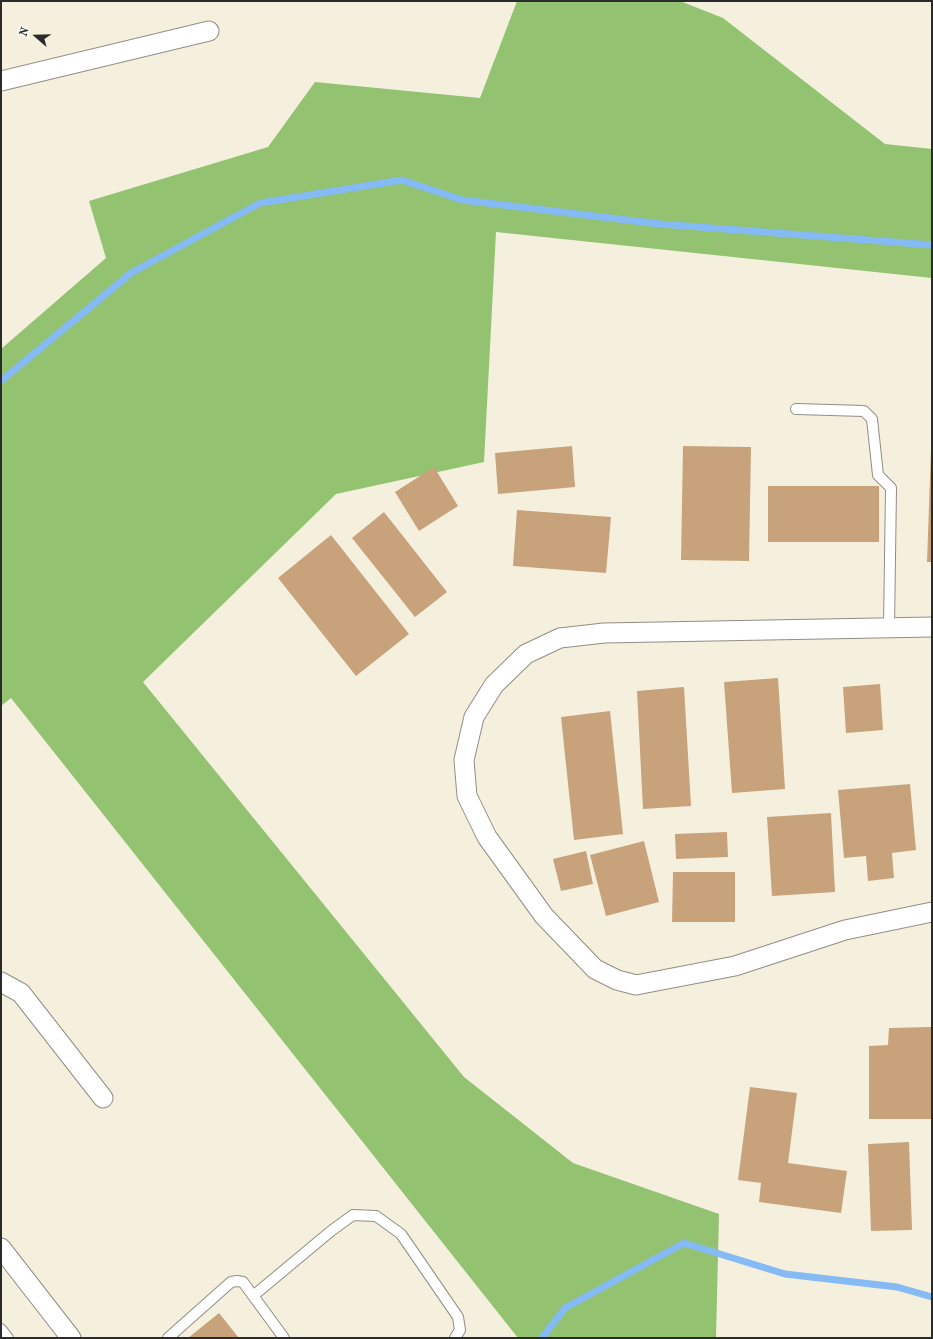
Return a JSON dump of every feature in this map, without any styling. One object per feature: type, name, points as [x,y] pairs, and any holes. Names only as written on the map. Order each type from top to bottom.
[{"type":"street","points":[[1,81],[210,31]]},
{"type":"street","points":[[932,627],[604,633],[560,638],[526,654],[494,685],[474,717],[464,760],[466,796],[487,837],[544,916],[595,969],[616,980],[636,985],[735,966],[845,930],[932,912]]},
{"type":"street","points":[[1,982],[21,992],[103,1098]]},
{"type":"street","points":[[1,1248],[71,1338]]},
{"type":"lane","points":[[796,409],[864,411],[872,419],[878,475],[891,488],[889,627]]},
{"type":"lane","points":[[253,1296],[331,1231],[353,1215],[376,1216],[401,1234],[458,1317],[460,1330],[456,1338]]},
{"type":"lane","points":[[168,1338],[231,1282],[243,1282],[284,1338]]},
{"type":"lane","points":[[1,1329],[8,1338]]},
{"type":"green space","points":[[517,1],[680,1],[723,18],[885,144],[932,149],[932,278],[496,232],[484,462],[336,494],[143,682],[464,1077],[573,1163],[719,1214],[716,1338],[518,1338],[11,698],[1,706],[1,349],[106,258],[89,201],[268,147],[315,82],[480,98]]},
{"type":"building","points":[[572,446],[575,487],[498,494],[495,453]]},
{"type":"building","points":[[683,446],[751,447],[749,561],[681,560]]},
{"type":"building","points":[[931,450],[932,562],[927,562]]},
{"type":"building","points":[[434,467],[458,506],[419,531],[395,492]]},
{"type":"building","points":[[768,486],[879,486],[879,542],[768,542]]},
{"type":"building","points":[[517,510],[611,517],[606,573],[513,566]]},
{"type":"building","points":[[384,512],[447,592],[415,617],[352,538]]},
{"type":"building","points":[[331,535],[409,634],[356,676],[278,578]]},
{"type":"building","points":[[778,678],[785,789],[732,793],[724,682]]},
{"type":"building","points":[[880,684],[883,730],[846,733],[843,687]]},
{"type":"building","points":[[684,687],[691,806],[643,809],[637,691]]},
{"type":"building","points":[[610,711],[623,834],[574,840],[561,717]]},
{"type":"building","points":[[910,784],[916,850],[892,853],[894,878],[868,881],[866,856],[844,858],[838,790]]},
{"type":"building","points":[[831,813],[835,892],[772,896],[767,817]]},
{"type":"building","points":[[727,832],[728,857],[676,859],[675,834]]},
{"type":"building","points":[[644,841],[659,902],[606,916],[590,855]]},
{"type":"building","points":[[586,851],[593,884],[561,891],[553,859]]},
{"type":"building","points":[[673,872],[735,872],[735,922],[672,922]]},
{"type":"building","points":[[932,1027],[932,1119],[869,1119],[869,1046],[888,1045],[889,1028]]},
{"type":"building","points":[[750,1087],[797,1093],[788,1163],[847,1171],[841,1213],[759,1202],[761,1183],[738,1180]]},
{"type":"building","points":[[909,1142],[912,1230],[871,1231],[868,1144]]},
{"type":"building","points":[[219,1313],[239,1338],[188,1338]]},
{"type":"waterway","points":[[1,381],[131,273],[260,203],[402,180],[462,200],[660,224],[932,245]]},
{"type":"waterway","points":[[542,1338],[565,1308],[684,1243],[785,1274],[897,1287],[932,1297]]}]
